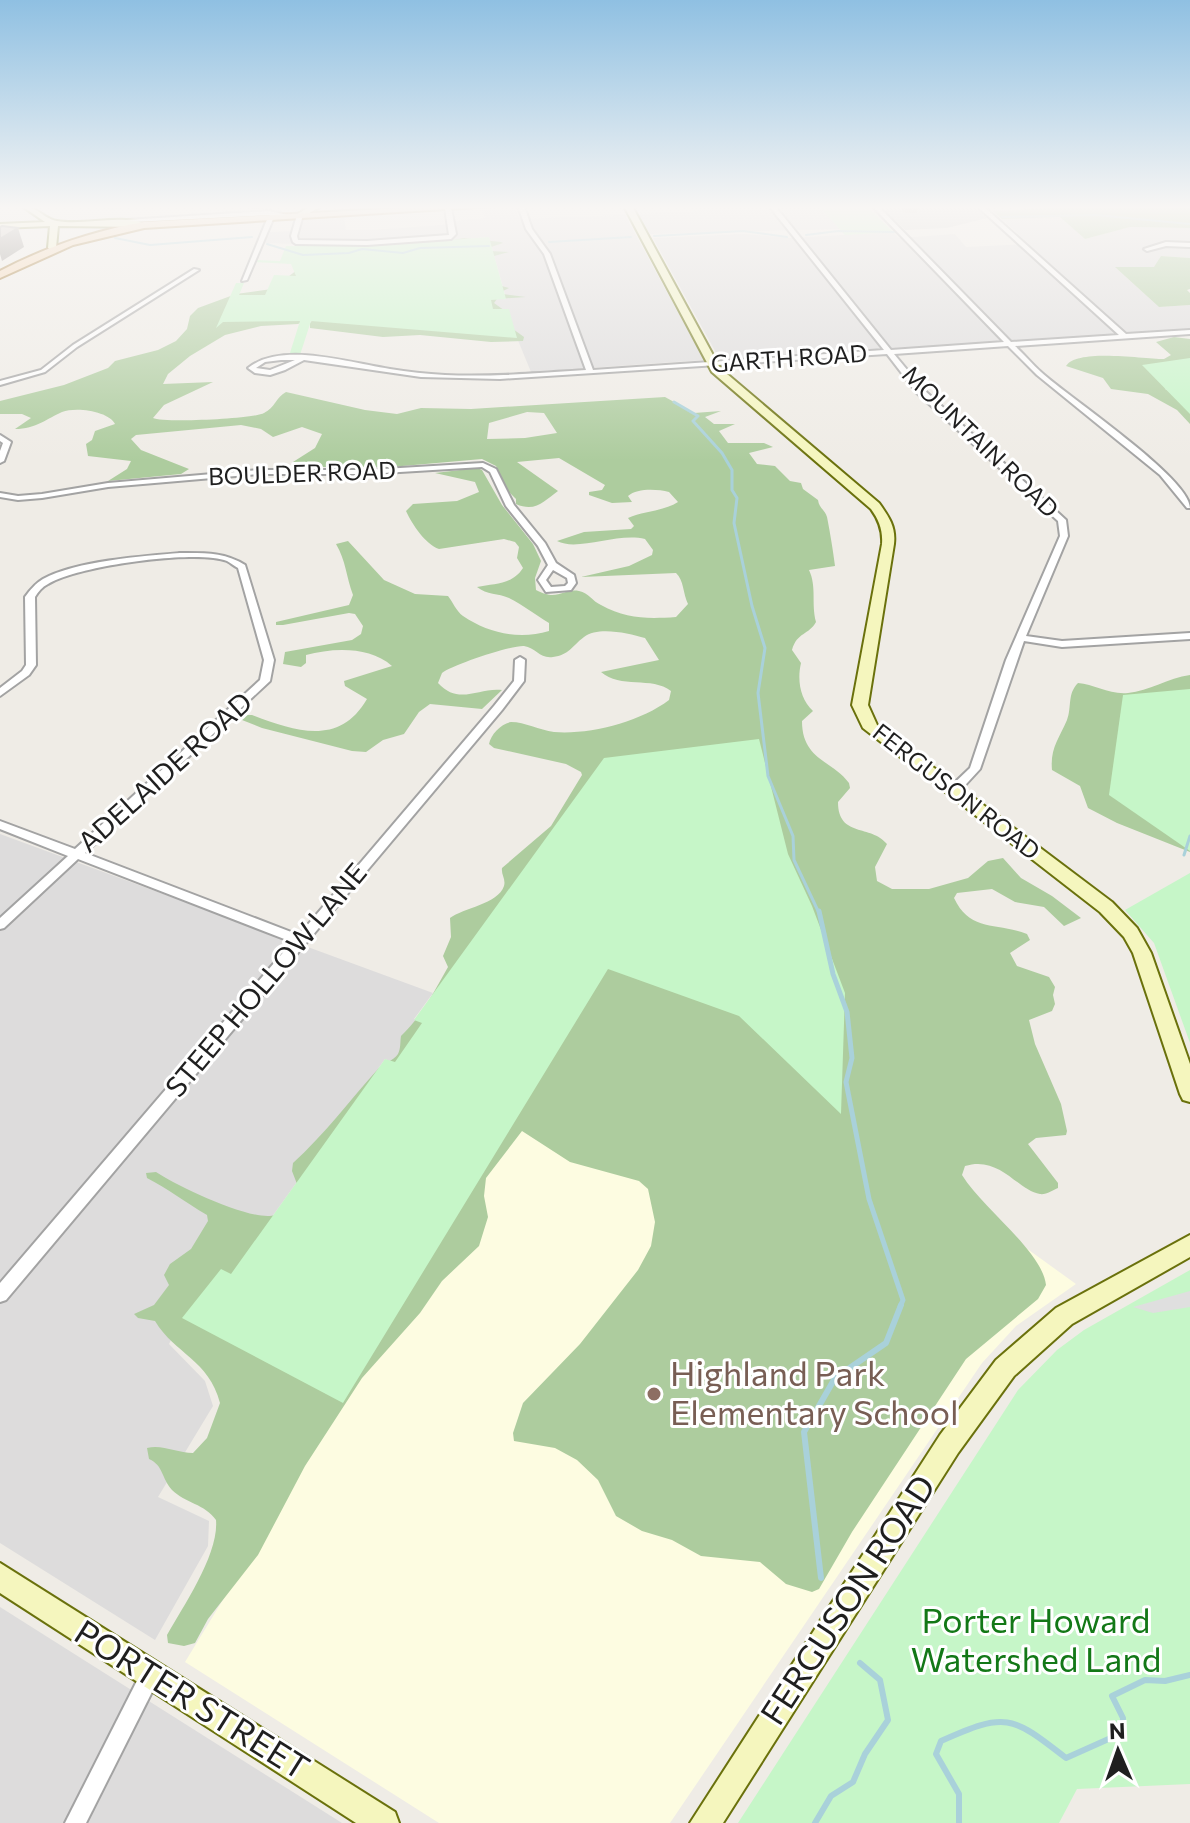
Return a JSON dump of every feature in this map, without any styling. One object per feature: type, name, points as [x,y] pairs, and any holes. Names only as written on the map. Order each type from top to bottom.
[{"type":"street","points":[[0,383],[43,371],[75,346],[162,291]]},
{"type":"street","points":[[561,291],[590,372]]},
{"type":"street","name":"FERGUSON ROAD","points":[[674,291],[713,364],[725,380],[861,493],[884,518],[889,533],[888,544],[860,705],[871,728],[1106,907],[1131,933],[1142,953],[1190,1094]]},
{"type":"street","name":"MOUNTAIN ROAD","points":[[840,291],[920,391],[1062,520],[1064,536],[1020,638],[975,769],[953,791]]},
{"type":"street","points":[[958,291],[1057,391],[1163,473],[1190,506]]},
{"type":"street","points":[[1074,291],[1124,336]]},
{"type":"street","name":"GARTH ROAD","points":[[301,359],[266,373],[251,368],[256,362],[269,359],[301,359],[405,374],[484,378],[1190,332]]},
{"type":"street","points":[[0,437],[7,442],[0,461]]},
{"type":"street","name":"BOULDER ROAD","points":[[0,495],[42,496],[108,485],[259,472],[367,472],[483,465],[493,471],[510,506],[542,545],[552,565]]},
{"type":"street","name":"ADELAIDE ROAD","points":[[0,693],[26,673],[31,665],[30,597],[36,588],[47,581],[119,563],[196,555],[226,557],[238,561],[242,567],[269,660],[265,681],[0,925]]},
{"type":"street","points":[[1020,638],[1062,644],[1190,636]]},
{"type":"street","name":"STEEP HOLLOW LANE","points":[[0,1295],[512,690],[519,681],[520,660]]},
{"type":"street","points":[[0,825],[300,940]]},
{"type":"street","name":"FERGUSON ROAD","points":[[705,1823],[949,1444],[1005,1368],[1064,1316],[1190,1245]]},
{"type":"street","name":"PORTER STREET","points":[[0,1577],[384,1823]]},
{"type":"street","points":[[75,1823],[151,1674]]},
{"type":"shaded area","points":[[504,291],[666,291],[704,360],[531,372],[517,338],[493,310],[490,300],[506,298]]},
{"type":"shaded area","points":[[682,291],[1141,291],[1159,307],[1190,305],[1190,329],[720,360]]},
{"type":"shaded area","points":[[0,834],[433,993],[414,1019],[422,1023],[394,1063],[385,1059],[231,1274],[182,1318],[169,1344],[205,1381],[213,1406],[158,1497],[209,1521],[208,1546],[155,1640],[0,1543]]},
{"type":"shaded area","name":"Highland Park Elementary School","points":[[608,969],[841,1115],[1076,1284],[1016,1326],[982,1363],[670,1823],[439,1823],[185,1662]]},
{"type":"shaded area","points":[[1190,1291],[1190,1307],[1153,1313],[1133,1307]]},
{"type":"shaded area","points":[[0,1607],[342,1823],[0,1823]]},
{"type":"green space","points":[[232,291],[241,291],[239,295],[265,295],[267,291],[504,291],[506,299],[491,300],[493,309],[509,309],[517,338],[311,321],[300,355],[289,356],[300,321],[223,322],[216,328]]},
{"type":"green space","points":[[257,291],[503,291],[503,294],[526,297],[497,299],[494,303],[508,313],[513,329],[524,337],[523,341],[491,342],[420,335],[383,337],[310,328],[316,316],[298,324],[261,326],[225,335],[190,356],[168,374],[163,384],[213,382],[164,405],[153,418],[227,419],[257,415],[268,411],[286,392],[397,414],[421,408],[471,409],[665,397],[694,413],[721,411],[705,417],[714,424],[735,424],[719,431],[728,443],[764,443],[773,447],[749,453],[757,464],[775,466],[790,481],[801,483],[803,489],[818,500],[827,517],[835,566],[809,570],[816,622],[797,640],[792,650],[801,663],[799,676],[802,695],[813,711],[802,721],[803,734],[812,752],[849,783],[850,788],[838,802],[843,821],[887,844],[875,867],[877,881],[892,889],[929,889],[968,878],[988,861],[1003,858],[1021,878],[1081,918],[1064,926],[1044,907],[1015,902],[992,889],[957,893],[954,898],[960,909],[976,921],[1027,934],[1030,940],[1010,953],[1017,966],[1049,977],[1055,987],[1052,1011],[1029,1020],[1035,1044],[1061,1104],[1067,1131],[1066,1135],[1036,1138],[1028,1144],[1058,1183],[1058,1188],[1042,1194],[1032,1191],[988,1165],[965,1166],[962,1175],[1034,1258],[1046,1285],[1038,1299],[966,1359],[852,1532],[819,1589],[812,1592],[786,1584],[760,1562],[701,1556],[672,1540],[642,1531],[616,1516],[598,1480],[577,1460],[555,1448],[514,1441],[513,1433],[523,1403],[580,1344],[638,1270],[651,1246],[655,1222],[648,1189],[639,1181],[570,1162],[522,1131],[486,1178],[484,1196],[488,1217],[479,1246],[442,1281],[420,1313],[362,1378],[305,1466],[258,1555],[208,1619],[195,1643],[184,1646],[168,1643],[167,1635],[191,1594],[212,1548],[216,1520],[168,1486],[157,1465],[149,1459],[147,1448],[193,1453],[207,1438],[220,1403],[215,1388],[200,1367],[172,1342],[155,1321],[138,1318],[134,1314],[154,1305],[169,1285],[164,1275],[170,1264],[191,1249],[208,1221],[207,1215],[147,1178],[146,1173],[156,1172],[233,1208],[265,1216],[279,1213],[297,1184],[292,1171],[293,1163],[378,1069],[398,1054],[401,1036],[422,1012],[448,967],[443,956],[451,937],[450,918],[488,901],[500,892],[504,886],[502,868],[551,826],[582,775],[566,764],[494,748],[489,744],[494,733],[511,722],[554,732],[598,729],[644,715],[669,700],[671,691],[655,684],[617,680],[601,672],[659,660],[645,638],[597,632],[584,637],[567,652],[553,657],[528,647],[517,647],[469,661],[442,673],[438,683],[446,690],[461,695],[502,690],[482,709],[430,704],[419,712],[404,734],[383,740],[366,752],[352,751],[242,720],[244,715],[252,715],[300,730],[330,729],[356,714],[367,699],[345,686],[344,681],[392,666],[373,655],[350,650],[306,655],[306,663],[301,667],[283,664],[285,652],[352,640],[361,634],[363,626],[355,614],[349,613],[283,625],[276,625],[276,622],[349,605],[353,595],[336,544],[348,541],[384,580],[415,594],[448,596],[461,614],[483,627],[515,635],[549,631],[549,623],[519,604],[477,587],[503,582],[519,574],[523,568],[517,558],[519,547],[515,542],[504,539],[439,549],[424,538],[406,511],[413,504],[457,501],[479,492],[475,482],[435,473],[477,468],[482,470],[502,505],[533,544],[541,561],[535,578],[536,590],[550,595],[579,591],[610,610],[637,617],[676,617],[688,604],[681,579],[676,573],[581,577],[629,566],[652,555],[653,550],[645,539],[622,538],[576,544],[557,541],[584,532],[631,529],[634,526],[628,518],[678,502],[669,492],[659,490],[632,493],[628,496],[632,502],[612,503],[589,495],[589,492],[602,490],[605,485],[559,458],[517,462],[558,491],[540,504],[529,507],[516,504],[496,466],[482,459],[391,467],[298,467],[293,462],[315,448],[322,434],[302,427],[273,437],[261,429],[241,425],[136,435],[131,439],[141,450],[189,469],[181,474],[108,481],[127,469],[131,461],[88,456],[86,444],[92,440],[95,431],[115,424],[107,416],[92,411],[68,410],[35,425],[15,429],[31,418],[22,414],[0,414],[0,401],[64,385],[108,368],[115,361],[158,350],[176,341],[187,329],[190,316],[198,308],[236,294]],"holes":[[[527,412],[544,413],[557,433],[525,438],[487,439],[489,423]]]},
{"type":"green space","points":[[1141,291],[1190,293],[1190,305],[1159,307]]},
{"type":"green space","points":[[1174,337],[1190,339],[1190,365],[1165,389],[1190,402],[1190,424],[1177,410],[1148,394],[1111,389],[1103,378],[1066,366],[1083,357],[1096,356],[1164,359],[1171,355],[1156,342]]},
{"type":"green space","points":[[1190,358],[1190,414],[1142,365]]},
{"type":"green space","points":[[1190,675],[1190,852],[1088,808],[1080,786],[1052,770],[1052,756],[1067,720],[1072,692],[1078,683],[1128,693]]},
{"type":"green space","points":[[1190,689],[1190,851],[1109,795],[1123,695]]},
{"type":"green space","points":[[759,739],[788,854],[812,906],[845,993],[841,1114],[739,1016],[608,969],[343,1403],[182,1318],[221,1269],[231,1274],[385,1059],[395,1062],[422,1023],[414,1020],[604,758]]},
{"type":"green space","points":[[1190,873],[1190,1043],[1154,943],[1125,910]]},
{"type":"green space","name":"Porter Howard Watershed Land","points":[[1190,1270],[1190,1784],[1077,1789],[1059,1823],[738,1823],[1018,1390],[1057,1350],[1084,1330]]},
{"type":"waterway","points":[[674,402],[698,416],[693,421],[722,453],[732,470],[732,490],[737,498],[734,523],[752,606],[765,648],[758,693],[768,776],[793,836],[794,860],[819,913]]},
{"type":"waterway","points":[[1184,855],[1190,836]]},
{"type":"waterway","points":[[819,911],[833,974],[847,1012],[852,1058],[846,1082],[869,1199],[903,1300],[900,1307]]},
{"type":"waterway","points":[[821,1578],[804,1432],[835,1378],[886,1343],[901,1305]]},
{"type":"waterway","points":[[815,1823],[831,1796],[853,1782],[865,1754],[888,1720],[880,1680],[860,1663]]},
{"type":"waterway","points":[[959,1823],[959,1794],[936,1754],[941,1741],[980,1725],[1007,1722],[1032,1733],[1066,1758],[1122,1733],[1123,1718],[1112,1696],[1145,1680],[1165,1681],[1190,1675]]},
{"type":"place","name":"Highland Park Elementary School","points":[[654,1394]]}]
